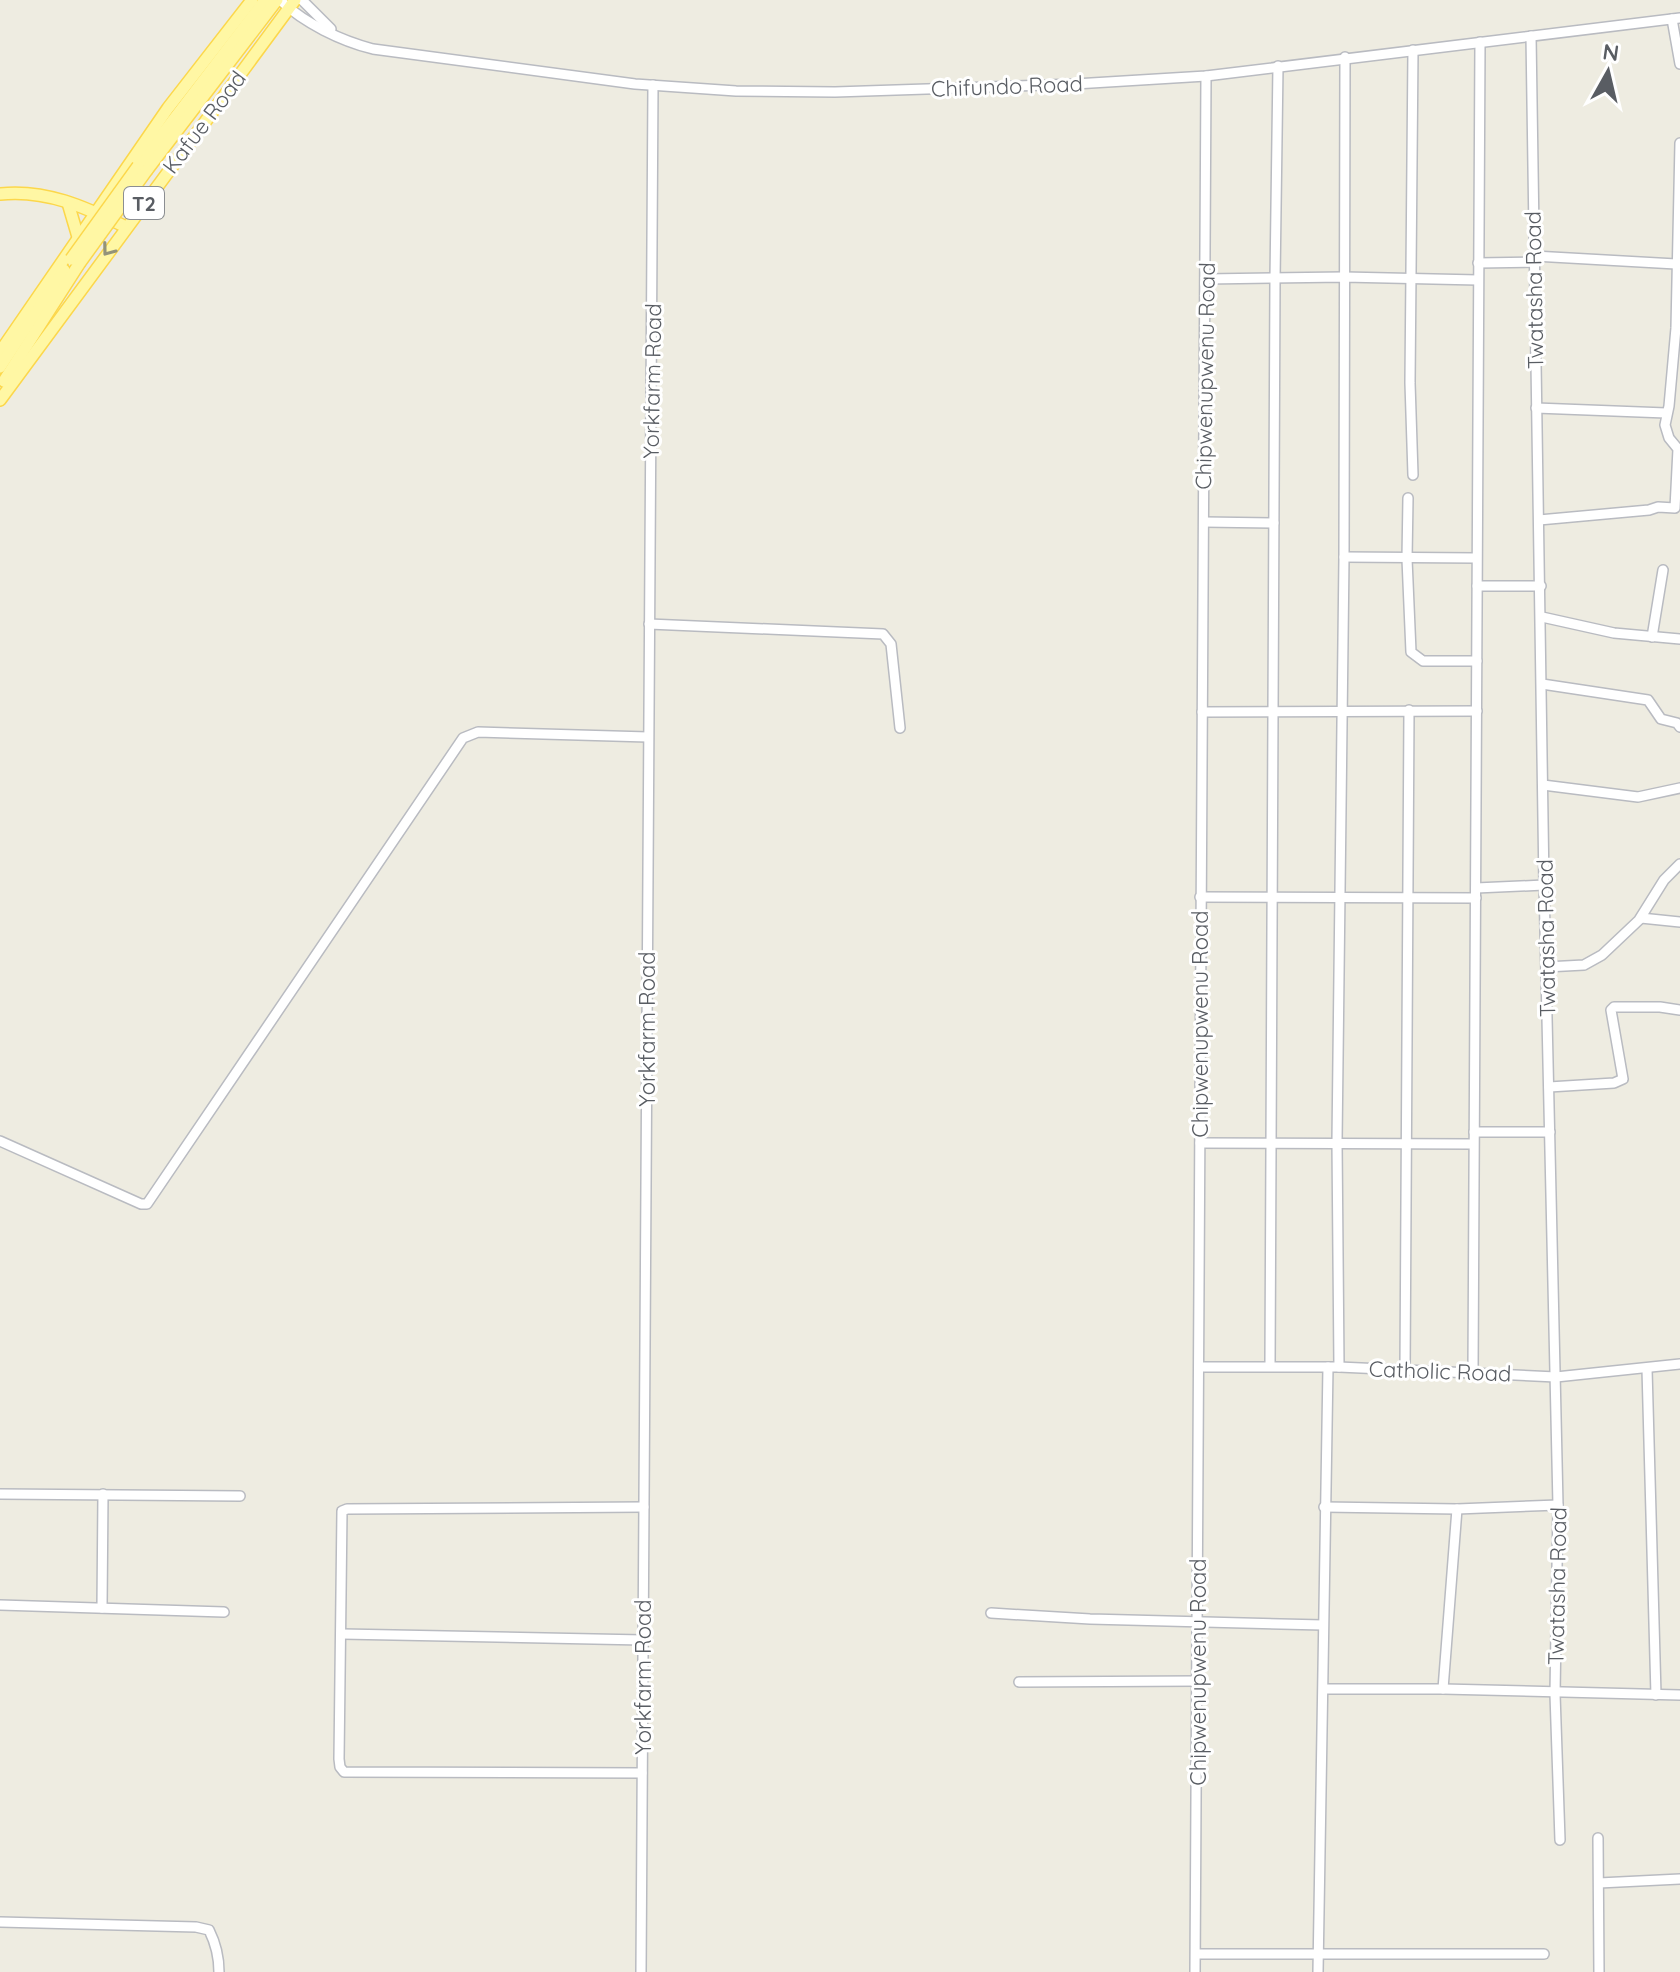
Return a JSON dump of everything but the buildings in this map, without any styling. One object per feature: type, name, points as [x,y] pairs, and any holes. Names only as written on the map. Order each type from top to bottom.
[{"type":"main road","name":"Kafue Road","points":[[0,352],[168,108],[252,0]]},
{"type":"main road","name":"Kafue Road","points":[[0,367],[142,168],[249,29],[265,0]]},
{"type":"main road","name":"Kafue Road","points":[[249,29],[285,2]]},
{"type":"main road","name":"Kafue Road","points":[[0,400],[285,2]]},
{"type":"main road","points":[[0,194],[32,192],[95,212],[126,227]]},
{"type":"main road","points":[[68,203],[104,199]]},
{"type":"main road","points":[[68,203],[78,237]]},
{"type":"main road","name":"Kafue Road","points":[[0,387],[75,262]]},
{"type":"street","name":"Chifundo Road","points":[[302,0],[336,35]]},
{"type":"street","name":"Chifundo Road","points":[[285,2],[336,35],[353,44],[373,49],[653,85],[736,91],[835,92],[1206,76],[1676,18]]},
{"type":"street","points":[[1676,18],[1680,64]]},
{"type":"street","name":"Twatasha Road","points":[[1531,36],[1544,885],[1556,1377],[1558,1505],[1555,1694],[1560,1840]]},
{"type":"street","points":[[1473,1372],[1480,42]]},
{"type":"street","points":[[1413,50],[1410,405],[1413,475]]},
{"type":"street","points":[[1339,1367],[1337,1142],[1344,557],[1345,57]]},
{"type":"street","points":[[1270,1366],[1278,66]]},
{"type":"street","name":"Chipwenupwenu Road","points":[[1195,1972],[1206,76]]},
{"type":"street","name":"Yorkfarm Road","points":[[641,1972],[648,737],[654,354],[653,85]]},
{"type":"street","points":[[1539,520],[1658,507],[1674,509],[1679,452],[1666,432],[1666,413],[1676,328],[1680,143]]},
{"type":"street","points":[[1478,263],[1534,259],[1676,264]]},
{"type":"street","points":[[1206,279],[1344,277],[1478,280]]},
{"type":"street","points":[[1669,402],[1680,399]]},
{"type":"street","points":[[1536,408],[1666,413]]},
{"type":"street","points":[[1408,498],[1410,648],[1414,656],[1423,661],[1477,661]]},
{"type":"street","points":[[1204,522],[1274,523]]},
{"type":"street","points":[[1344,557],[1476,558]]},
{"type":"street","points":[[1652,637],[1663,570]]},
{"type":"street","points":[[1477,586],[1541,586]]},
{"type":"street","points":[[1542,617],[1614,633],[1680,639]]},
{"type":"street","points":[[649,624],[883,634],[891,644],[900,728]]},
{"type":"street","points":[[1542,684],[1648,700],[1661,719],[1677,723],[1680,727]]},
{"type":"street","points":[[1405,1370],[1409,710]]},
{"type":"street","points":[[1202,712],[1477,711]]},
{"type":"street","points":[[0,1141],[100,1187],[147,1204],[463,738],[478,732],[648,737]]},
{"type":"street","points":[[1543,785],[1638,797],[1680,788]]},
{"type":"street","points":[[1546,967],[1588,964],[1617,942],[1641,918],[1656,891],[1680,864]]},
{"type":"street","points":[[1200,897],[1408,898],[1544,885]]},
{"type":"street","points":[[1641,918],[1680,922]]},
{"type":"street","points":[[1549,1087],[1614,1083],[1623,1079],[1611,1010],[1614,1007],[1680,1010]]},
{"type":"street","points":[[1474,1132],[1550,1132]]},
{"type":"street","points":[[1200,1143],[1473,1144]]},
{"type":"street","name":"Catholic Road","points":[[1199,1367],[1339,1367],[1556,1377],[1680,1364]]},
{"type":"street","points":[[1318,1972],[1328,1367]]},
{"type":"street","points":[[1647,1369],[1656,1695]]},
{"type":"street","points":[[0,1494],[240,1496]]},
{"type":"street","points":[[102,1608],[103,1494]]},
{"type":"street","points":[[1324,1507],[1457,1509],[1558,1505]]},
{"type":"street","points":[[642,1773],[344,1772],[339,1759],[341,1516],[347,1509],[644,1507]]},
{"type":"street","points":[[1443,1689],[1457,1509]]},
{"type":"street","points":[[0,1605],[224,1612]]},
{"type":"street","points":[[991,1613],[1090,1619],[1323,1625]]},
{"type":"street","points":[[342,1634],[643,1640]]},
{"type":"street","points":[[1019,1682],[1197,1681]]},
{"type":"street","points":[[1324,1689],[1680,1695]]},
{"type":"street","points":[[1598,1838],[1599,1972]]},
{"type":"street","points":[[1599,1883],[1680,1879]]},
{"type":"street","points":[[0,1922],[196,1927],[209,1930],[219,1960],[219,1972]]},
{"type":"street","points":[[1196,1954],[1544,1954]]}]
